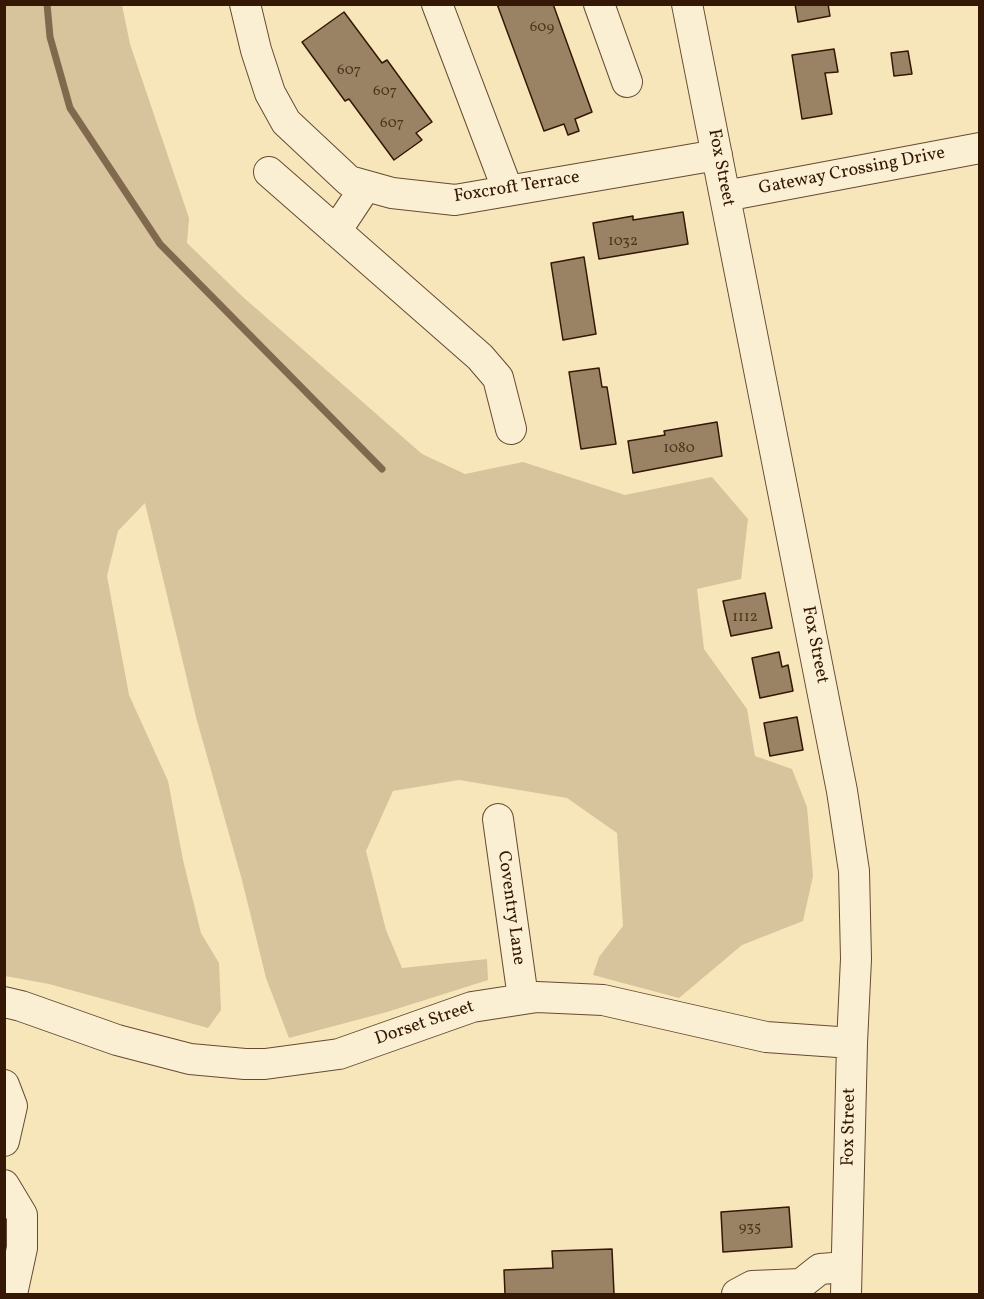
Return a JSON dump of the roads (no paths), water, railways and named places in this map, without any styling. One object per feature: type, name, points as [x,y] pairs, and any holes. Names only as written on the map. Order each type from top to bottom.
[{"type":"street","name":"Foxcroft Terrace","points":[[245,4],[256,50],[270,93],[286,122],[349,181],[392,193],[455,200],[717,155]]},
{"type":"street","points":[[437,4],[508,191]]},
{"type":"street","points":[[599,4],[627,82]]},
{"type":"street","name":"Fox Street","points":[[687,4],[842,790],[854,871],[856,959],[846,1281]]},
{"type":"street","name":"Gateway Crossing Drive","points":[[725,196],[980,148]]},
{"type":"street","points":[[269,172],[480,357],[498,378],[511,429]]},
{"type":"street","points":[[336,231],[366,186]]},
{"type":"street","name":"Coventry Lane","points":[[498,819],[523,998]]},
{"type":"street","name":"Dorset Street","points":[[4,1002],[117,1040],[190,1059],[265,1064],[339,1054],[472,1007],[523,998],[603,1000],[766,1037],[852,1043]]},
{"type":"street","points":[[4,1085],[12,1106],[4,1141]]},
{"type":"street","points":[[4,1185],[22,1215],[22,1248],[12,1294]]},
{"type":"street","points":[[737,1294],[752,1286],[801,1284],[820,1269],[846,1281]]},
{"type":"waterway","points":[[47,4],[50,37],[70,108],[160,244],[382,469]]}]
